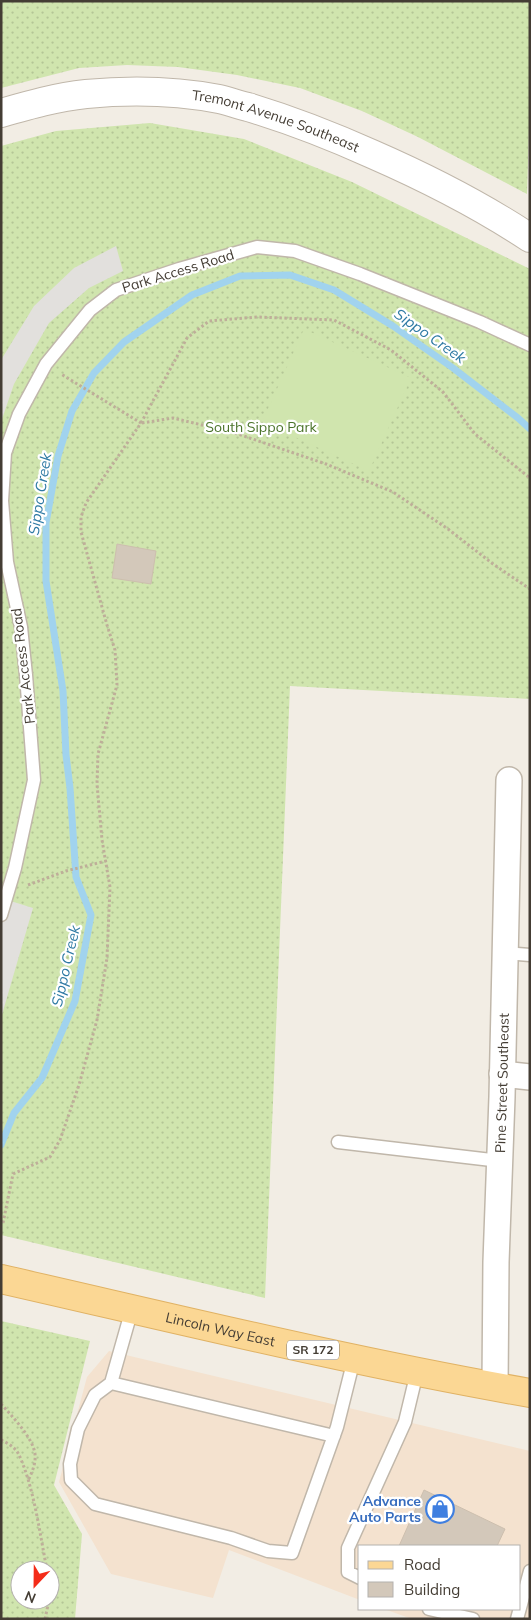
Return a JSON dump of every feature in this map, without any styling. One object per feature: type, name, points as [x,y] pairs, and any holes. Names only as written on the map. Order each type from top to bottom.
[{"type":"main road","name":"Lincoln Way East","points":[[1,1279],[354,1359],[530,1393]]},
{"type":"street","name":"Tremont Avenue Southeast","points":[[1,113],[50,100],[86,94],[117,92],[175,94],[219,99],[275,115],[324,132],[410,170],[502,219],[530,238]]},
{"type":"street","name":"Pine Street Southeast","points":[[495,1387],[496,1262],[505,953],[519,818],[509,780]]},
{"type":"street","points":[[502,1074],[530,1076]]},
{"type":"lane","name":"Park Access Road","points":[[1,915],[15,868],[34,780],[21,627],[7,562],[2,501],[5,453],[19,414],[46,364],[90,310],[116,290],[179,269],[257,247],[295,251],[360,274],[480,322],[530,345]]},
{"type":"lane","points":[[505,953],[530,954]]},
{"type":"lane","points":[[338,1142],[500,1161]]},
{"type":"lane","points":[[132,1309],[111,1383],[95,1396],[78,1429],[70,1464],[71,1480],[95,1504],[231,1538],[268,1551],[292,1553],[334,1436],[354,1359]]},
{"type":"lane","points":[[358,1577],[348,1572],[348,1548],[405,1422],[417,1372]]},
{"type":"lane","points":[[111,1383],[334,1436]]},
{"type":"lane","points":[[521,1607],[530,1572]]},
{"type":"lane","points":[[433,1610],[473,1619]]},
{"type":"path","points":[[3,1223],[13,1174],[50,1157],[60,1140],[79,1085],[97,1020],[107,958],[110,887],[97,784],[98,754],[117,684],[115,650],[81,532],[81,517],[86,503],[141,423],[186,338],[209,321],[257,316],[334,320],[391,350],[443,392],[475,434],[530,478]]},
{"type":"path","points":[[69,379],[141,423],[173,418],[235,433],[326,464],[393,492],[448,529],[530,589]]},
{"type":"path","points":[[22,888],[35,881],[66,871],[106,861]]},
{"type":"path","points":[[1,1412],[2,1405]]},
{"type":"path","points":[[2,1405],[32,1443],[35,1454],[28,1482]]},
{"type":"path","points":[[1,1440],[7,1442],[18,1453],[28,1482],[45,1560]]},
{"type":"shaded area","points":[[116,246],[123,271],[89,288],[49,323],[14,384],[1,422],[1,360],[34,306],[74,268]]},
{"type":"shaded area","points":[[1,898],[33,908],[1,1018]]},
{"type":"shaded area","points":[[109,1351],[530,1451],[530,1619],[412,1619],[387,1610],[521,1610],[521,1545],[358,1545],[358,1599],[229,1550],[213,1598],[111,1574],[59,1482],[87,1377]]},
{"type":"green space","points":[[1,1],[530,1],[527,194],[418,137],[362,111],[300,88],[237,75],[178,67],[127,65],[79,68],[1,88]]},
{"type":"green space","name":"South Sippo Park","points":[[150,123],[244,139],[352,182],[530,269],[530,699],[290,686],[265,1298],[1,1235],[1,146],[56,131]]},
{"type":"green space","points":[[304,329],[411,378],[369,471],[262,422]]},
{"type":"green space","points":[[1,1321],[90,1341],[54,1485],[82,1534],[75,1619],[1,1619]]},
{"type":"building","points":[[117,544],[156,551],[151,584],[112,578]]},
{"type":"building","name":"Advance Auto Parts","points":[[424,1490],[505,1529],[497,1545],[399,1545]]},
{"type":"waterway","name":"Sippo Creek","points":[[1,1145],[14,1113],[42,1078],[75,1001],[91,915],[76,877],[63,691],[46,581],[46,523],[58,456],[72,411],[94,373],[124,342],[192,295],[240,276],[290,275],[334,290],[393,326],[453,368],[530,429]]},
{"type":"place","name":"Advance Auto Parts","points":[[440,1509]]}]
